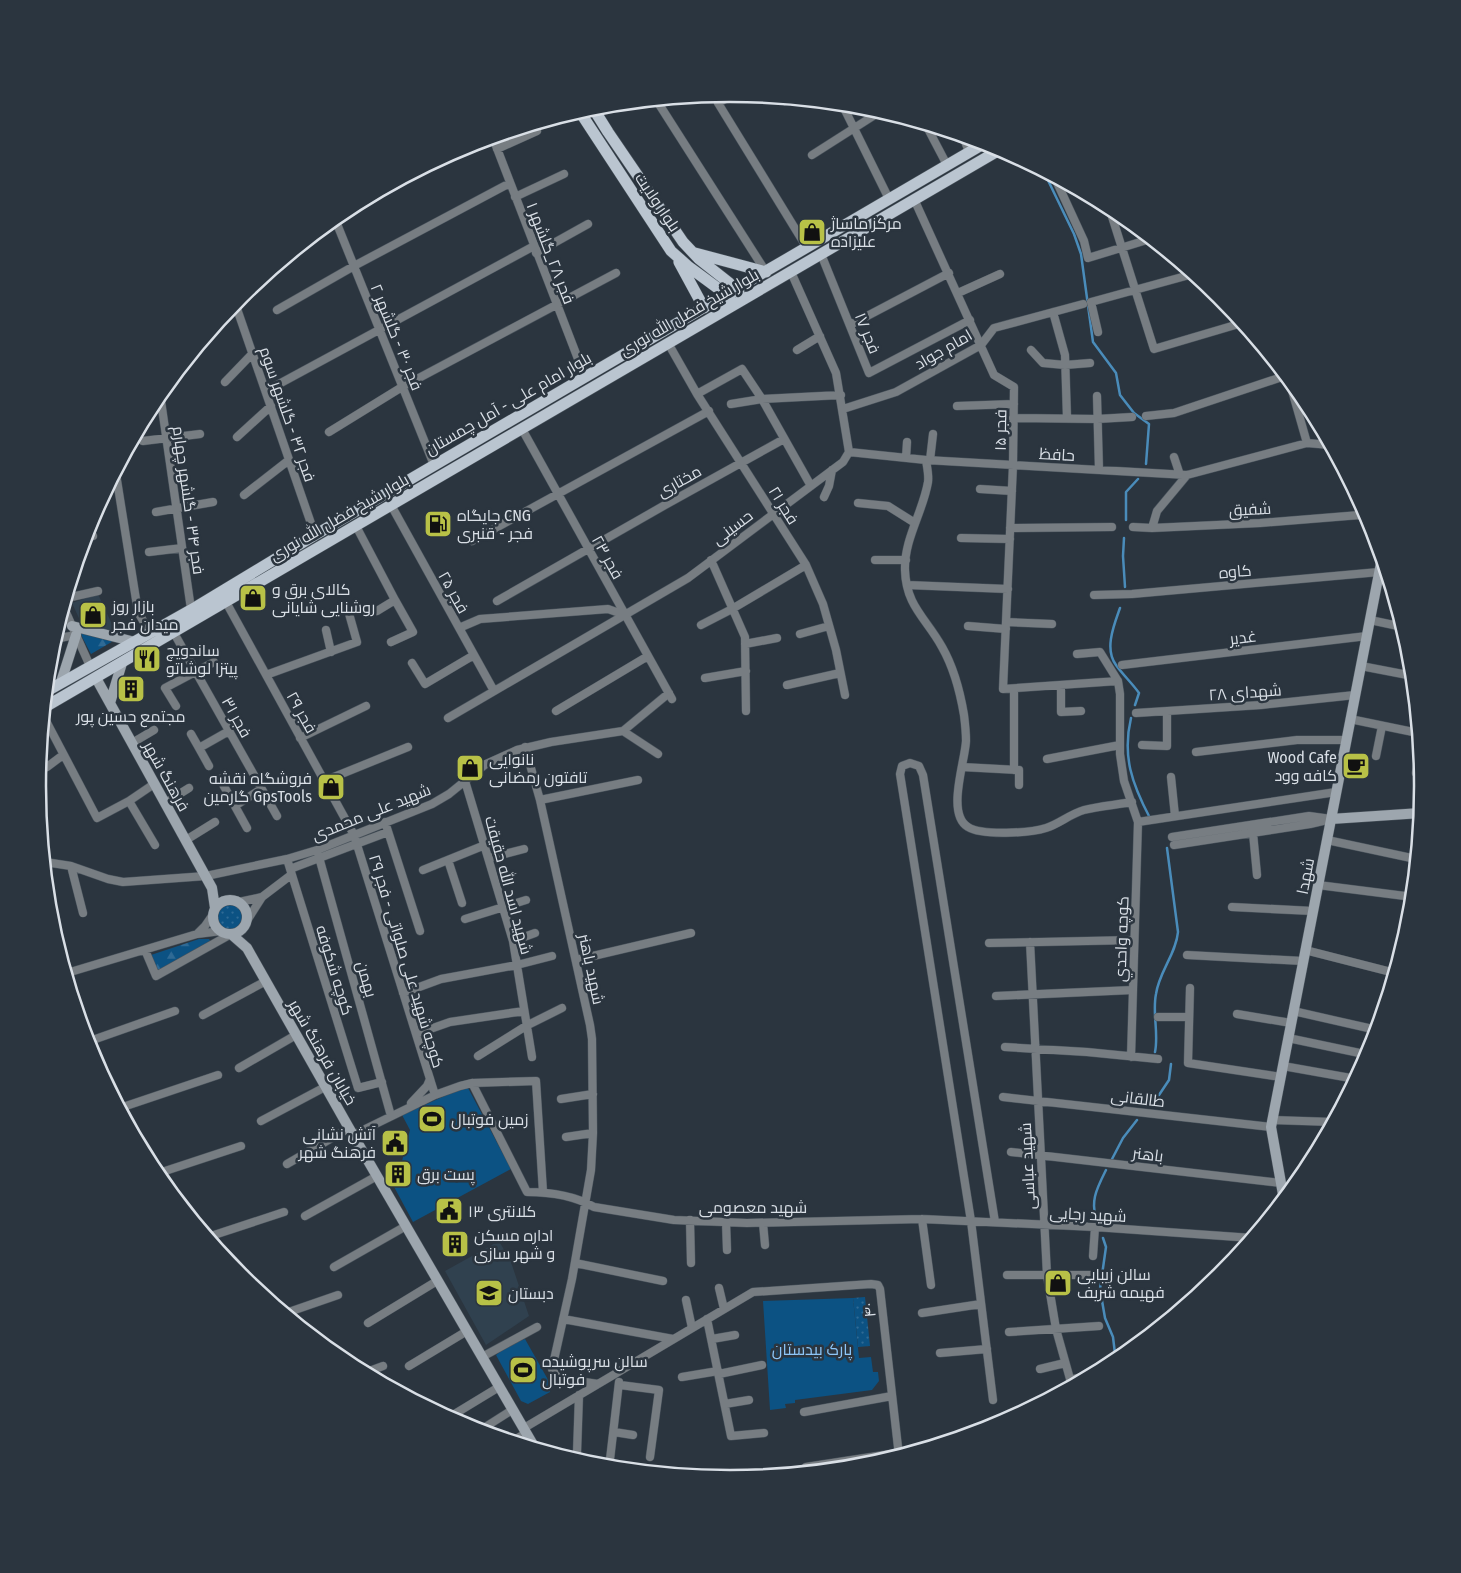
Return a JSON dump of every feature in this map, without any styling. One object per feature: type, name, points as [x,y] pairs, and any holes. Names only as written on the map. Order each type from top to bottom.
[{"type":"main road","name":"بلوار ولایت","points":[[598,115],[672,226],[695,255],[732,292]]},
{"type":"main road","name":"بلوار ولایت","points":[[584,118],[676,256],[689,267],[732,292]]},
{"type":"main road","name":"بلوار امام علی - آمل چمستان","points":[[54,687],[135,642],[976,148]]},
{"type":"main road","name":"بلوار شیخ فضل الله نوری","points":[[51,704],[992,154]]},
{"type":"main road","points":[[689,267],[692,268],[697,265],[695,255],[766,272]]},
{"type":"main road","points":[[676,256],[704,308]]},
{"type":"main road","points":[[732,292],[739,302]]},
{"type":"main road","points":[[634,348],[637,358],[640,359]]},
{"type":"main road","points":[[610,362],[617,369],[616,374]]},
{"type":"main road","name":"شهدا","points":[[1282,1190],[1272,1124],[1380,572]]},
{"type":"main road","points":[[62,682],[74,631],[135,642]]},
{"type":"main road","points":[[110,703],[122,663]]},
{"type":"main road","points":[[90,666],[96,678]]},
{"type":"main road","name":"فرهنگ شهر","points":[[96,678],[212,888]]},
{"type":"main road","points":[[1331,819],[1414,813]]},
{"type":"main road","points":[[212,888],[246,910],[247,948]]},
{"type":"main road","points":[[212,888],[215,911],[214,922],[226,933],[238,932],[246,923]]},
{"type":"main road","points":[[215,911],[223,902],[233,901]]},
{"type":"main road","name":"خیابان فرهنگ شهر","points":[[226,933],[247,948],[376,1176],[531,1440]]},
{"type":"street","points":[[719,103],[807,248]]},
{"type":"street","points":[[660,106],[766,272]]},
{"type":"street","points":[[846,112],[889,199]]},
{"type":"street","points":[[812,154],[872,117]]},
{"type":"street","points":[[497,149],[537,131]]},
{"type":"street","points":[[930,133],[947,165]]},
{"type":"street","name":"فجر ۲۸_گلشهر ۱","points":[[495,145],[585,377]]},
{"type":"street","points":[[966,145],[969,152]]},
{"type":"street","points":[[515,197],[564,174]]},
{"type":"street","points":[[277,310],[354,266],[510,183]]},
{"type":"street","points":[[1059,187],[1084,241],[1088,258],[1143,241]]},
{"type":"street","name":"فجر ۱۵","points":[[914,200],[994,375],[1014,387],[1013,465],[1003,689],[1014,688]]},
{"type":"street","points":[[1113,219],[1154,349],[1235,325]]},
{"type":"street","points":[[266,392],[380,330],[588,224]]},
{"type":"street","name":"فجر ۳۰ - گلشهر ۲","points":[[338,227],[434,465]]},
{"type":"street","name":"فجر ۱۷","points":[[821,254],[869,373],[970,320]]},
{"type":"street","points":[[791,272],[836,373],[849,452],[928,460]]},
{"type":"street","points":[[329,432],[402,386],[616,273]]},
{"type":"street","points":[[850,325],[949,273]]},
{"type":"street","points":[[958,293],[1000,274]]},
{"type":"street","points":[[1098,332],[1092,302],[1186,276]]},
{"type":"street","name":"امام جواد","points":[[843,409],[896,392],[981,345],[994,328],[1082,304]]},
{"type":"street","name":"فجر ۳۲ - گلشهر سوم","points":[[238,312],[315,535]]},
{"type":"street","points":[[1053,312],[1064,355],[1068,418]]},
{"type":"street","points":[[797,350],[820,336]]},
{"type":"street","name":"فجر ۲۱","points":[[668,343],[697,394],[806,565],[823,604],[845,695]]},
{"type":"street","points":[[1031,350],[1043,363],[1065,365],[1090,363]]},
{"type":"street","points":[[225,382],[252,354]]},
{"type":"street","points":[[697,394],[742,368],[762,399],[811,486]]},
{"type":"street","points":[[1146,416],[1174,413],[1279,378]]},
{"type":"street","points":[[731,404],[762,399],[841,395]]},
{"type":"street","points":[[1097,396],[1099,470]]},
{"type":"street","points":[[1295,400],[1307,443]]},
{"type":"street","points":[[957,406],[1014,404]]},
{"type":"street","name":"فجر ۳۴ - گلشهر چهارم","points":[[162,406],[191,609]]},
{"type":"street","points":[[236,437],[271,406]]},
{"type":"street","points":[[472,541],[709,411]]},
{"type":"street","points":[[1014,418],[1097,419],[1132,417]]},
{"type":"street","name":"فجر ۲۳","points":[[522,429],[670,696],[623,731]]},
{"type":"street","points":[[143,441],[200,434]]},
{"type":"street","points":[[933,434],[928,460],[928,480],[908,546],[905,568],[908,591],[915,608],[941,645],[959,688],[966,742],[957,808],[961,821],[968,828],[979,831],[1014,833],[1047,828],[1082,810],[1132,802]]},
{"type":"street","name":"مختاری","points":[[497,601],[784,439]]},
{"type":"street","points":[[906,458],[907,442]]},
{"type":"street","name":"حافظ","points":[[928,460],[1183,475],[1307,443],[1323,444]]},
{"type":"street","name":"حسینی","points":[[448,718],[688,578],[832,470],[842,462],[849,452]]},
{"type":"street","points":[[1152,528],[1157,510],[1183,475],[1174,457]]},
{"type":"street","points":[[244,495],[289,460]]},
{"type":"street","points":[[824,497],[829,486],[832,470]]},
{"type":"street","points":[[117,483],[138,612],[150,633]]},
{"type":"street","points":[[980,489],[1012,491]]},
{"type":"street","points":[[156,512],[214,502]]},
{"type":"street","points":[[858,504],[888,506],[914,524]]},
{"type":"street","name":"فجر ۲۵","points":[[391,505],[494,690]]},
{"type":"street","name":"شفیق","points":[[1133,527],[1152,528],[1260,523],[1358,515]]},
{"type":"street","points":[[356,526],[413,632],[391,642]]},
{"type":"street","points":[[1010,528],[1112,527]]},
{"type":"street","points":[[961,538],[1010,539]]},
{"type":"street","points":[[149,552],[182,548]]},
{"type":"street","points":[[711,560],[745,637],[746,711]]},
{"type":"street","points":[[875,560],[906,560]]},
{"type":"street","points":[[701,625],[806,565]]},
{"type":"street","name":"کاوه","points":[[1094,595],[1132,594],[1377,565]]},
{"type":"street","points":[[907,585],[1008,589]]},
{"type":"street","points":[[74,596],[98,591]]},
{"type":"street","points":[[377,611],[395,600]]},
{"type":"street","name":"فجر ۲۹","points":[[226,602],[354,835]]},
{"type":"street","points":[[459,628],[480,619],[608,609],[624,615]]},
{"type":"street","points":[[266,675],[357,642],[348,610]]},
{"type":"street","points":[[68,617],[90,666]]},
{"type":"street","points":[[1370,620],[1395,625]]},
{"type":"street","points":[[968,626],[1052,624]]},
{"type":"street","points":[[800,634],[829,626]]},
{"type":"street","points":[[326,630],[331,652]]},
{"type":"street","points":[[63,635],[74,631]]},
{"type":"street","name":"فجر ۳۱","points":[[174,633],[276,816]]},
{"type":"street","name":"غدیر","points":[[1122,665],[1366,636]]},
{"type":"street","points":[[745,644],[777,638]]},
{"type":"street","points":[[1014,770],[1014,688],[1118,681],[1100,652],[1077,654]]},
{"type":"street","points":[[412,663],[425,684],[474,655]]},
{"type":"street","points":[[556,711],[648,656]]},
{"type":"street","points":[[176,706],[165,688],[214,662]]},
{"type":"street","points":[[1361,666],[1405,675]]},
{"type":"street","points":[[705,678],[746,671]]},
{"type":"street","points":[[787,685],[840,673]]},
{"type":"street","name":"كوچه واحدي","points":[[1118,681],[1120,694],[1120,745],[1124,781],[1138,822],[1131,1057]]},
{"type":"street","points":[[1061,685],[1061,712],[1081,711]]},
{"type":"street","name":"شهدای ۲۸","points":[[1136,713],[1261,705],[1355,695]]},
{"type":"street","points":[[300,738],[366,706]]},
{"type":"street","points":[[1142,745],[1167,746],[1167,711]]},
{"type":"street","points":[[1350,720],[1412,732]]},
{"type":"street","points":[[1376,756],[1382,726]]},
{"type":"street","points":[[49,728],[97,818],[154,784]]},
{"type":"street","points":[[132,743],[154,730]]},
{"type":"street","points":[[199,748],[229,731]]},
{"type":"street","points":[[623,731],[658,754]]},
{"type":"street","name":"شهید علی محمدی","points":[[51,863],[71,866],[108,879],[123,882],[206,876],[287,859],[317,850],[432,804],[465,782],[476,770],[525,747],[623,731]]},
{"type":"street","points":[[191,734],[209,766]]},
{"type":"street","points":[[1196,752],[1297,740],[1346,740]]},
{"type":"street","points":[[1047,759],[1120,745]]},
{"type":"street","points":[[324,781],[408,747]]},
{"type":"street","name":"شهید باهنر","points":[[525,747],[540,800],[592,1039],[593,1133],[591,1170],[575,1263],[552,1369],[558,1378],[598,1384]]},
{"type":"street","points":[[47,767],[63,755]]},
{"type":"street","points":[[993,1400],[971,1221],[900,774],[902,766],[910,763],[919,766],[923,775],[995,1222]]},
{"type":"street","points":[[962,767],[1019,770],[1019,785]]},
{"type":"street","points":[[1172,777],[1175,816]]},
{"type":"street","points":[[220,780],[247,828]]},
{"type":"street","points":[[540,800],[638,780]]},
{"type":"street","name":"شهید اسد الله حقیقت","points":[[465,782],[513,942],[532,1057]]},
{"type":"street","points":[[165,803],[189,788]]},
{"type":"street","points":[[235,806],[261,789]]},
{"type":"street","points":[[1138,822],[1336,792]]},
{"type":"street","points":[[128,801],[155,845]]},
{"type":"street","points":[[1173,841],[1309,816],[1331,819]]},
{"type":"street","points":[[1219,834],[1253,833],[1331,819]]},
{"type":"street","points":[[186,840],[215,822]]},
{"type":"street","points":[[385,822],[420,931]]},
{"type":"street","points":[[246,923],[262,897],[291,872],[319,858],[388,832]]},
{"type":"street","points":[[1253,833],[1257,875]]},
{"type":"street","name":"کوچه شهید علی صلواتی - فجر ۲۹","points":[[354,835],[435,1095]]},
{"type":"street","points":[[1327,840],[1411,858]]},
{"type":"street","points":[[423,870],[485,845]]},
{"type":"street","points":[[489,858],[524,849]]},
{"type":"street","name":"بهمن","points":[[317,850],[392,1116]]},
{"type":"street","name":"کوچه شکوفه","points":[[287,859],[358,1088],[382,1082]]},
{"type":"street","points":[[448,860],[462,903]]},
{"type":"street","points":[[71,866],[83,913]]},
{"type":"street","points":[[1318,885],[1406,896]]},
{"type":"street","points":[[233,901],[262,897]]},
{"type":"street","points":[[465,919],[526,900]]},
{"type":"street","points":[[1232,907],[1313,911]]},
{"type":"street","points":[[196,934],[205,926],[215,911]]},
{"type":"street","points":[[513,942],[536,932]]},
{"type":"street","points":[[72,972],[196,934],[226,933]]},
{"type":"street","points":[[145,950],[156,976],[226,933]]},
{"type":"street","points":[[576,960],[691,933]]},
{"type":"street","points":[[989,943],[1134,940]]},
{"type":"street","name":"شهید عباسی","points":[[1030,942],[1047,1275],[1056,1329],[1070,1380]]},
{"type":"street","points":[[1305,950],[1389,971]]},
{"type":"street","points":[[1187,955],[1303,961]]},
{"type":"street","points":[[403,993],[441,979],[517,966],[552,956]]},
{"type":"street","points":[[203,1015],[266,981]]},
{"type":"street","points":[[1190,988],[1188,1063],[1281,1077]]},
{"type":"street","points":[[996,996],[1133,990]]},
{"type":"street","points":[[478,1056],[526,1026],[562,1008]]},
{"type":"street","points":[[95,1039],[175,1011]]},
{"type":"street","points":[[416,1034],[450,1022],[524,1011]]},
{"type":"street","points":[[1294,1011],[1370,1028]]},
{"type":"street","points":[[1237,1014],[1291,1023]]},
{"type":"street","points":[[1158,1017],[1189,1017]]},
{"type":"street","points":[[239,1068],[296,1035]]},
{"type":"street","points":[[1288,1038],[1361,1053]]},
{"type":"street","points":[[1005,1047],[1158,1059]]},
{"type":"street","points":[[1283,1066],[1349,1078]]},
{"type":"street","points":[[126,1106],[218,1074]]},
{"type":"street","points":[[406,1109],[430,1079]]},
{"type":"street","points":[[287,1164],[351,1132],[392,1116],[435,1095],[472,1083],[536,1081],[543,1192]]},
{"type":"street","name":"شهید معصومی","points":[[472,1083],[527,1192],[559,1194],[585,1202],[594,1207],[674,1220],[763,1223],[922,1219]]},
{"type":"street","points":[[261,1121],[325,1087]]},
{"type":"street","points":[[561,1099],[593,1094]]},
{"type":"street","name":"طالقانی","points":[[1003,1097],[1272,1124],[1327,1122]]},
{"type":"street","points":[[566,1137],[593,1133]]},
{"type":"street","points":[[165,1171],[241,1146]]},
{"type":"street","name":"باهنر","points":[[1011,1152],[1281,1183]]},
{"type":"street","points":[[305,1216],[376,1176]]},
{"type":"street","points":[[214,1235],[284,1212]]},
{"type":"street","points":[[922,1219],[931,1285]]},
{"type":"street","name":"شهید رجایی","points":[[922,1219],[1096,1227],[1245,1238]]},
{"type":"street","points":[[690,1220],[691,1263]]},
{"type":"street","points":[[726,1222],[727,1250]]},
{"type":"street","points":[[763,1223],[765,1245]]},
{"type":"street","points":[[334,1267],[406,1226]]},
{"type":"street","points":[[1093,1256],[1096,1227]]},
{"type":"street","points":[[575,1263],[662,1280]]},
{"type":"street","points":[[1007,1275],[1099,1275]]},
{"type":"street","points":[[368,1322],[437,1281]]},
{"type":"street","name":"۴۰","points":[[724,1309],[753,1292],[878,1285],[898,1449]]},
{"type":"street","points":[[518,1436],[579,1395],[724,1309],[719,1288]]},
{"type":"street","points":[[292,1312],[338,1295]]},
{"type":"street","points":[[686,1300],[692,1328]]},
{"type":"street","points":[[922,1313],[982,1304]]},
{"type":"street","points":[[563,1319],[673,1339]]},
{"type":"street","points":[[707,1319],[731,1436],[764,1433]]},
{"type":"street","points":[[1010,1332],[1099,1326]]},
{"type":"street","points":[[482,1357],[536,1327]]},
{"type":"street","points":[[409,1366],[467,1331]]},
{"type":"street","points":[[712,1339],[735,1336]]},
{"type":"street","points":[[940,1353],[987,1349]]},
{"type":"street","points":[[1040,1369],[1065,1363]]},
{"type":"street","points":[[682,1377],[719,1373],[762,1365]]},
{"type":"street","points":[[373,1370],[383,1366]]},
{"type":"street","points":[[611,1460],[620,1385],[617,1373]]},
{"type":"street","points":[[620,1385],[659,1390],[650,1457]]},
{"type":"street","points":[[456,1413],[499,1387]]},
{"type":"street","points":[[577,1453],[579,1395]]},
{"type":"street","points":[[804,1412],[892,1396]]},
{"type":"street","points":[[725,1404],[749,1400]]},
{"type":"street","points":[[487,1426],[512,1410]]},
{"type":"street","points":[[614,1432],[633,1435]]},
{"type":"shaded area","name":"بازار روز میدان فجر","points":[[98,594],[117,635],[83,627],[72,603]]},
{"type":"shaded area","name":"دبستان","points":[[499,1241],[511,1262],[529,1316],[486,1345],[445,1271]]},
{"type":"green space","points":[[79,631],[115,640],[91,654]]},
{"type":"green space","points":[[231,900],[243,905],[248,917],[243,929],[231,934],[219,929],[214,917],[219,905]]},
{"type":"green space","points":[[199,939],[209,939],[212,944],[157,975],[148,956]]},
{"type":"green space","points":[[467,1086],[511,1169],[413,1222],[392,1183],[408,1173],[402,1161],[410,1130],[402,1115]]},
{"type":"green space","points":[[865,1297],[870,1346],[858,1347],[853,1298]]},
{"type":"green space","name":"پارک بیدستان","points":[[853,1298],[859,1358],[871,1357],[873,1372],[878,1372],[879,1381],[872,1390],[795,1400],[795,1403],[785,1404],[786,1408],[770,1410],[763,1301]]},
{"type":"green space","name":"سالن سرپوشیده فوتبال","points":[[525,1339],[551,1385],[550,1392],[528,1404],[521,1401],[496,1355],[508,1345]]},
{"type":"waterway","points":[[1048,181],[1074,234],[1081,254],[1093,342],[1116,373],[1120,395],[1134,413],[1149,424],[1146,464]]},
{"type":"waterway","points":[[1126,520],[1126,492],[1138,479]]},
{"type":"waterway","points":[[1124,538],[1125,587]]},
{"type":"waterway","points":[[1120,608],[1111,637],[1112,659],[1139,693],[1135,705]]},
{"type":"waterway","points":[[1131,718],[1128,732],[1130,769],[1138,793],[1150,818]]},
{"type":"waterway","points":[[1155,1052],[1156,994],[1160,978],[1177,940],[1178,932],[1167,848]]},
{"type":"waterway","points":[[1153,1104],[1169,1080],[1171,1064]]},
{"type":"waterway","points":[[1111,1161],[1123,1138],[1137,1120]]},
{"type":"waterway","points":[[1097,1224],[1094,1202],[1099,1184],[1106,1170]]},
{"type":"waterway","points":[[1103,1238],[1106,1247],[1100,1289],[1105,1318],[1113,1337],[1115,1352]]},
{"type":"place","name":"مرکز ماساژ علیزاده","points":[[812,232]]},
{"type":"place","name":"جایگاه CNG فجر - قنبری","points":[[438,524]]},
{"type":"place","name":"کالای برق و روشنایی شایانی","points":[[253,598]]},
{"type":"place","name":"بازار روز میدان فجر","points":[[93,615]]},
{"type":"place","name":"ساندویچ پیتزا لوشاتو","points":[[147,659]]},
{"type":"place","name":"مجتمع حسین پور","points":[[131,689]]},
{"type":"place","name":"Wood Cafe کافه وود","points":[[1356,766]]},
{"type":"place","name":"نانوایی تافتون رمضانی","points":[[470,768]]},
{"type":"place","name":"فروشگاه نقشه گارمین GpsTools","points":[[331,787]]},
{"type":"place","name":"زمین فوتبال","points":[[432,1119]]},
{"type":"place","name":"آتش نشانی فرهنگ شهر","points":[[395,1143]]},
{"type":"place","name":"پست برق","points":[[398,1174]]},
{"type":"place","name":"کلانتری ۱۳","points":[[449,1211]]},
{"type":"place","name":"اداره مسکن و شهر سازی","points":[[455,1244]]},
{"type":"place","name":"سالن زیبایی فهیمه شریف","points":[[1058,1283]]},
{"type":"place","name":"دبستان","points":[[489,1293]]},
{"type":"place","name":"سالن سرپوشیده فوتبال","points":[[523,1370]]}]
